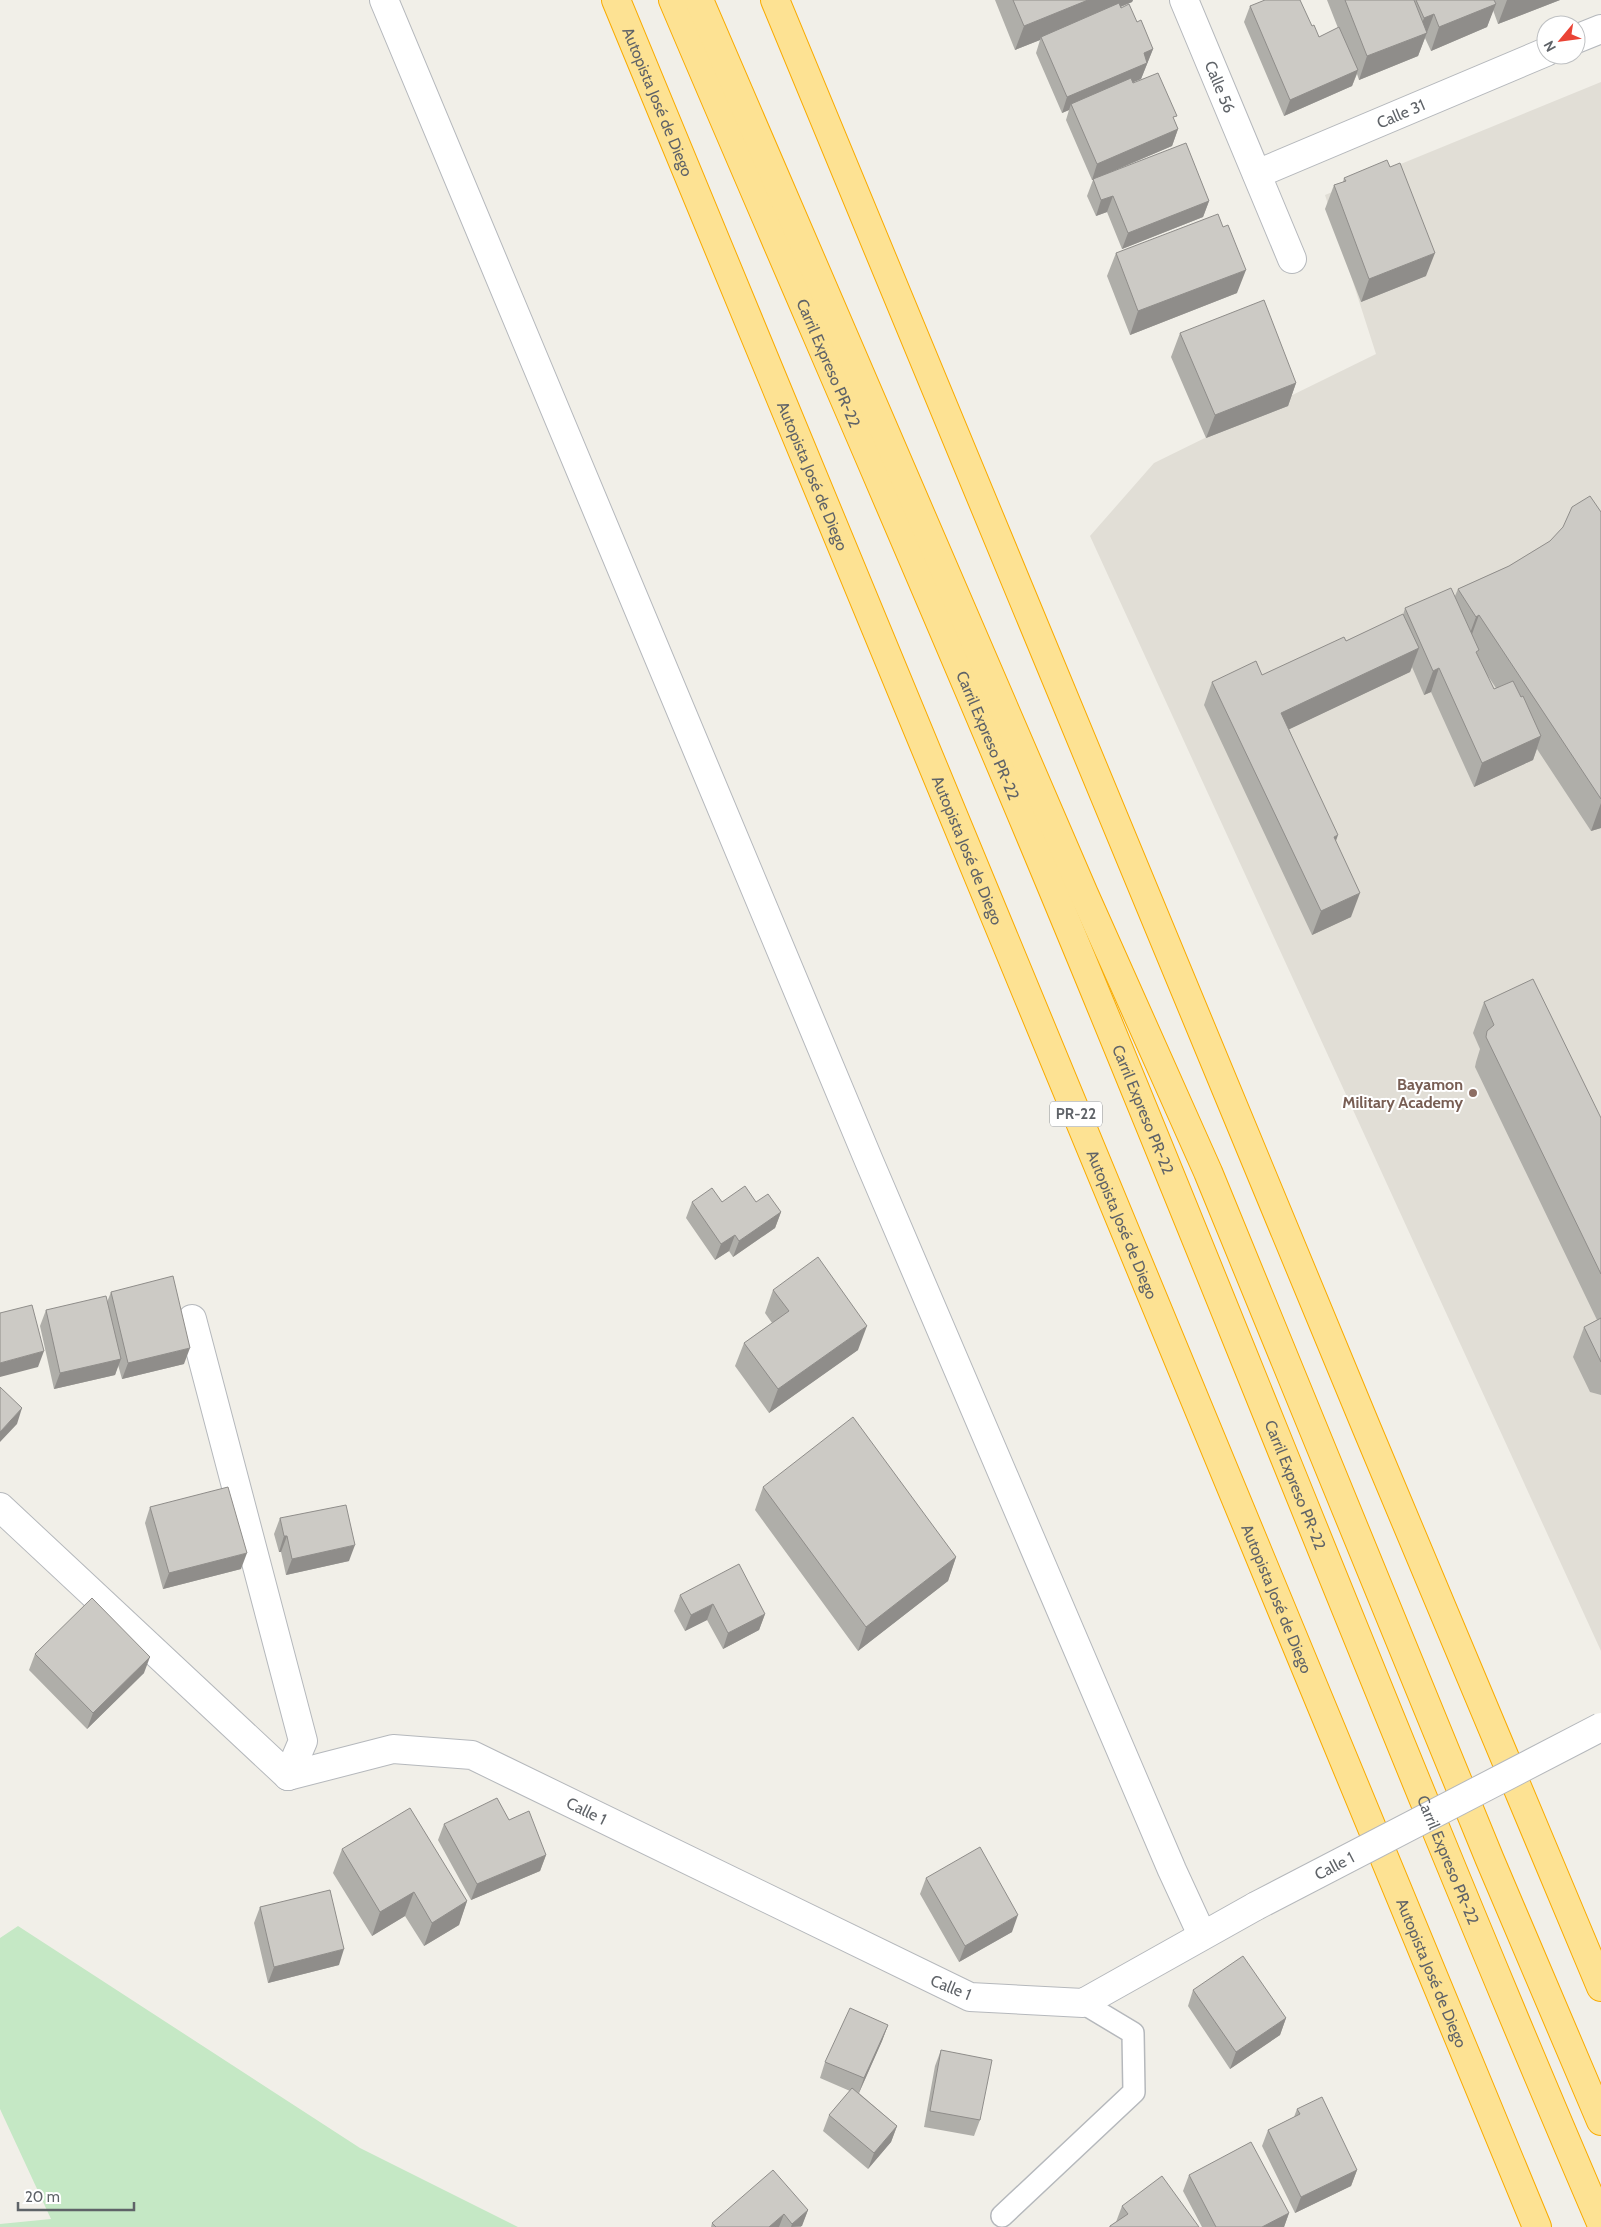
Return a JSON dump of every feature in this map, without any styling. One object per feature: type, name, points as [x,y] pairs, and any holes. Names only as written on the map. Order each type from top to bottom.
[{"type":"highway","name":"Autopista José de Diego","points":[[616,0],[1536,2227]]},
{"type":"highway","name":"Carril Expreso PR-22","points":[[673,0],[906,540],[1058,901],[1306,1506],[1453,1873],[1601,2223]]},
{"type":"highway","name":"Carril Expreso PR-22","points":[[699,0],[1080,885],[1208,1172],[1490,1860],[1601,2121]]},
{"type":"highway","points":[[775,0],[1366,1429],[1601,1987]]},
{"type":"street","points":[[384,0],[869,1161],[1168,1861],[1202,1936]]},
{"type":"street","name":"Calle 56","points":[[1184,0],[1292,259]]},
{"type":"street","points":[[1586,35],[1601,29]]},
{"type":"street","name":"Calle 31","points":[[1257,174],[1536,56]]},
{"type":"street","points":[[0,1507],[288,1776],[304,1741],[192,1319]]},
{"type":"street","name":"Calle 1","points":[[288,1776],[393,1749],[472,1755],[970,1997],[1083,2003],[1256,1906],[1601,1727]]},
{"type":"lane","points":[[1002,2216],[1134,2092],[1133,2032],[1083,2003]]},
{"type":"shaded area","name":"Bayamon Military Academy","points":[[1601,82],[1601,1651],[1090,536],[1154,463],[1376,354],[1325,195]]},
{"type":"green space","points":[[18,1926],[360,2148],[518,2227],[0,2227],[0,2224],[51,2219],[0,2109],[0,1938]]},
{"type":"building","points":[[1013,0],[1088,0],[1024,26]]},
{"type":"building","points":[[1265,0],[1300,0],[1319,37],[1339,27],[1358,70],[1290,100],[1250,6]]},
{"type":"building","points":[[1345,0],[1414,0],[1427,33],[1367,56]]},
{"type":"building","points":[[1416,0],[1494,0],[1496,4],[1439,27],[1434,14],[1424,18]]},
{"type":"building","points":[[1119,3],[1121,8],[1129,4],[1137,22],[1141,20],[1153,49],[1144,53],[1147,63],[1067,97],[1041,37]]},
{"type":"building","points":[[1158,73],[1177,116],[1173,117],[1178,129],[1097,164],[1071,104],[1131,78],[1133,83]]},
{"type":"building","points":[[1186,143],[1209,201],[1128,233],[1113,196],[1101,200],[1093,179]]},
{"type":"building","points":[[1387,160],[1390,167],[1400,163],[1435,253],[1369,279],[1334,185],[1346,181],[1344,178]]},
{"type":"building","points":[[1218,214],[1223,227],[1228,225],[1246,270],[1138,311],[1116,253]]},
{"type":"building","points":[[1264,300],[1296,383],[1215,415],[1180,333]]},
{"type":"building","points":[[1590,496],[1601,512],[1601,799],[1479,615],[1476,617],[1458,589],[1509,566],[1550,541],[1563,527],[1572,507]]},
{"type":"building","points":[[1451,588],[1479,650],[1476,652],[1494,689],[1513,681],[1521,697],[1523,696],[1541,736],[1482,763],[1439,668],[1433,671],[1405,608]]},
{"type":"building","points":[[1403,614],[1419,648],[1281,713],[1338,835],[1334,837],[1360,893],[1321,911],[1212,682],[1256,661],[1262,675],[1344,637],[1346,641]]},
{"type":"building","points":[[1533,979],[1601,1118],[1601,1274],[1486,1037],[1487,1031],[1494,1025],[1484,1002]]},
{"type":"building","points":[[745,1186],[756,1202],[768,1194],[781,1212],[739,1241],[735,1235],[721,1244],[692,1202],[712,1188],[722,1202]]},
{"type":"building","points":[[818,1257],[867,1326],[778,1389],[744,1343],[789,1311],[773,1290]]},
{"type":"building","points":[[173,1276],[190,1348],[128,1363],[111,1292]]},
{"type":"building","points":[[106,1296],[121,1359],[60,1373],[46,1310]]},
{"type":"building","points":[[32,1305],[44,1351],[0,1363],[0,1313]]},
{"type":"building","points":[[1601,1318],[1601,1362],[1584,1327]]},
{"type":"building","points":[[0,1387],[22,1408],[0,1432]]},
{"type":"building","points":[[853,1417],[956,1557],[866,1627],[763,1487]]},
{"type":"building","points":[[228,1487],[247,1553],[169,1573],[150,1507]]},
{"type":"building","points":[[346,1505],[355,1545],[292,1559],[287,1536],[284,1536],[280,1518]]},
{"type":"building","points":[[739,1564],[765,1614],[728,1633],[713,1604],[691,1615],[680,1595]]},
{"type":"building","points":[[92,1598],[150,1657],[93,1713],[35,1654]]},
{"type":"building","points":[[497,1798],[509,1820],[529,1811],[546,1855],[477,1884],[444,1824]]},
{"type":"building","points":[[410,1808],[467,1901],[432,1923],[414,1892],[380,1912],[342,1849]]},
{"type":"building","points":[[980,1847],[1018,1915],[965,1946],[926,1878]]},
{"type":"building","points":[[330,1890],[344,1949],[274,1967],[260,1907]]},
{"type":"building","points":[[1243,1956],[1286,2018],[1236,2052],[1193,1990]]},
{"type":"building","points":[[850,2008],[888,2025],[864,2078],[825,2062]]},
{"type":"building","points":[[941,2050],[992,2060],[980,2120],[930,2111]]},
{"type":"building","points":[[852,2088],[897,2126],[874,2153],[829,2115]]},
{"type":"building","points":[[1322,2097],[1357,2170],[1301,2197],[1268,2130],[1300,2114],[1297,2109]]},
{"type":"building","points":[[1251,2142],[1289,2213],[1262,2227],[1216,2227],[1189,2175]]},
{"type":"building","points":[[773,2170],[808,2210],[792,2224],[784,2214],[769,2227],[716,2227],[712,2223]]},
{"type":"building","points":[[1162,2176],[1199,2227],[1110,2227],[1128,2214],[1122,2206]]},
{"type":"place","name":"Bayamon Military Academy","points":[[1473,1093]]}]
